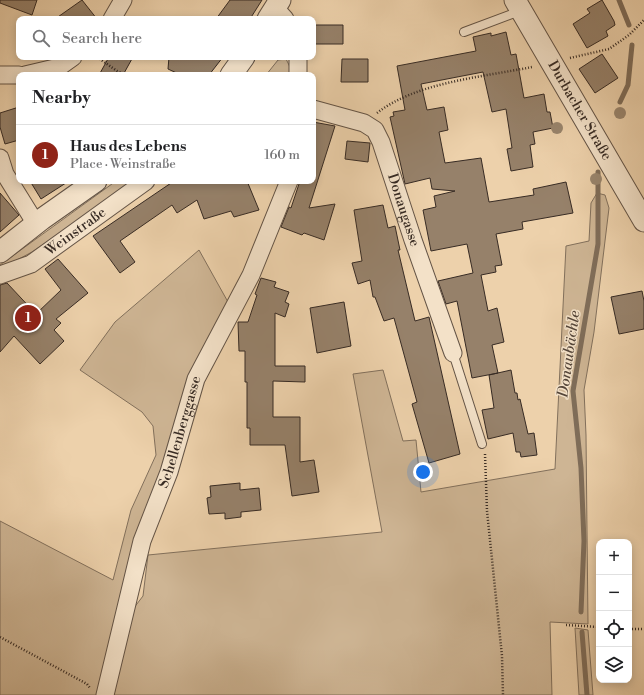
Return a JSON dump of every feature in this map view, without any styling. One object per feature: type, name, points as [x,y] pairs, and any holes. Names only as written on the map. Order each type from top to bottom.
[{"type":"street","points":[[114,16],[123,0]]},
{"type":"street","name":"Durbacher Straße","points":[[518,5],[644,221]]},
{"type":"street","points":[[38,72],[59,67],[69,60]]},
{"type":"street","points":[[233,72],[242,60]]},
{"type":"street","points":[[298,60],[298,72]]},
{"type":"street","points":[[0,75],[16,75]]},
{"type":"street","name":"Donaugasse","points":[[316,110],[364,123],[375,130],[381,142],[412,240],[453,353]]},
{"type":"street","points":[[0,158],[5,174],[36,224]]},
{"type":"street","name":"Weinstraße","points":[[0,252],[92,184]]},
{"type":"street","name":"Weinstraße","points":[[0,275],[31,264],[142,184]]},
{"type":"street","name":"Schellenberggasse","points":[[98,692],[142,541],[169,472],[196,379],[251,275],[288,184]]},
{"type":"lane","points":[[464,32],[518,5]]},
{"type":"lane","points":[[453,353],[482,444]]},
{"type":"path","points":[[364,123],[388,104],[417,91],[552,63],[609,48],[630,35],[644,20]]},
{"type":"path","points":[[101,60],[119,72]]},
{"type":"path","points":[[482,444],[486,470],[489,532],[502,656],[503,695]]},
{"type":"path","points":[[566,625],[596,627]]},
{"type":"path","points":[[632,628],[644,629]]},
{"type":"path","points":[[0,636],[87,684],[98,692]]},
{"type":"shaded area","points":[[278,60],[286,60],[292,72],[268,72]]},
{"type":"shaded area","points":[[112,184],[132,184],[32,252],[0,269],[0,265]]},
{"type":"shaded area","points":[[597,193],[605,195],[609,208],[594,332],[584,390],[586,435],[588,624],[550,622],[552,695],[114,695],[130,613],[143,596],[148,555],[382,532],[353,374],[383,370],[403,441],[416,440],[421,492],[555,469],[566,246],[589,241],[591,203]]},
{"type":"shaded area","points":[[199,250],[228,302],[100,695],[0,695],[0,521],[113,580],[131,510],[156,455],[153,426],[142,412],[80,370],[115,322]]},
{"type":"shaded area","points":[[575,628],[588,630],[593,695],[579,695]]},
{"type":"building","points":[[0,0],[37,0],[32,15],[0,3]]},
{"type":"building","points":[[82,0],[95,16],[59,16]]},
{"type":"building","points":[[230,0],[262,0],[252,16],[218,16]]},
{"type":"building","points":[[602,0],[615,25],[606,31],[608,36],[587,48],[573,24],[590,13],[587,9]]},
{"type":"building","points":[[316,25],[343,25],[343,44],[316,44]]},
{"type":"building","points":[[506,32],[511,55],[516,54],[524,98],[544,94],[547,112],[550,112],[553,128],[533,132],[535,144],[530,145],[533,167],[511,171],[507,149],[512,148],[506,109],[492,112],[483,72],[421,84],[427,110],[444,107],[448,130],[439,132],[445,163],[481,158],[489,202],[534,195],[533,189],[566,182],[573,213],[522,222],[523,229],[496,234],[502,265],[495,266],[496,272],[481,275],[488,311],[497,308],[504,342],[492,345],[498,373],[472,378],[457,301],[446,304],[438,281],[473,273],[467,244],[431,251],[423,210],[436,207],[434,196],[455,191],[432,189],[430,178],[405,184],[390,117],[394,116],[393,112],[405,110],[397,66],[476,51],[473,37],[491,33],[491,36]]},
{"type":"building","points":[[602,54],[618,78],[595,93],[579,69]]},
{"type":"building","points":[[342,59],[368,59],[368,82],[341,82]]},
{"type":"building","points":[[107,60],[131,60],[125,72],[101,72]]},
{"type":"building","points":[[169,60],[221,60],[211,72],[174,72],[168,69]]},
{"type":"building","points":[[16,108],[16,141],[5,144],[0,127],[0,113]]},
{"type":"building","points":[[316,123],[335,126],[309,208],[335,204],[324,240],[304,233],[302,235],[281,227],[289,207],[291,208],[299,184],[316,184]]},
{"type":"building","points":[[347,141],[370,143],[368,162],[345,159]]},
{"type":"building","points":[[32,184],[64,184],[41,199]]},
{"type":"building","points":[[170,184],[248,184],[259,210],[234,217],[231,211],[204,219],[197,200],[177,213],[172,205],[120,241],[135,262],[120,273],[93,236]]},
{"type":"building","points":[[0,193],[19,215],[0,232]]},
{"type":"building","points":[[383,205],[388,228],[395,226],[400,250],[398,250],[415,321],[429,317],[460,454],[429,463],[412,404],[417,402],[394,318],[384,321],[375,297],[373,297],[370,280],[358,284],[352,263],[362,261],[354,210]]},
{"type":"building","points":[[58,259],[88,293],[56,319],[61,323],[54,330],[64,341],[40,364],[14,336],[0,352],[0,285],[7,283],[36,314],[61,290],[45,269]]},
{"type":"building","points":[[261,278],[276,282],[274,287],[289,292],[285,302],[289,304],[285,317],[275,313],[275,366],[305,366],[305,382],[273,381],[273,417],[300,417],[300,462],[314,460],[319,492],[292,496],[285,445],[250,445],[250,428],[247,428],[245,351],[239,351],[238,322],[248,322],[257,295],[255,294]]},
{"type":"building","points":[[642,291],[644,301],[644,329],[619,334],[611,297]]},
{"type":"building","points":[[344,302],[351,346],[317,353],[310,308]]},
{"type":"building","points":[[511,370],[515,393],[517,393],[518,400],[520,399],[528,434],[534,433],[537,455],[521,457],[520,452],[516,452],[513,433],[488,439],[482,410],[494,408],[489,375]]},
{"type":"building","points":[[240,483],[240,490],[259,488],[261,510],[241,512],[241,517],[225,519],[225,513],[209,514],[207,498],[211,497],[210,486]]},
{"type":"waterway","name":"Donaubächle","points":[[619,0],[629,25]]},
{"type":"waterway","name":"Donaubächle","points":[[620,102],[628,85],[632,45]]},
{"type":"waterway","name":"Donaubächle","points":[[581,612],[584,541],[581,468],[573,391],[598,244],[598,172]]},
{"type":"waterway","name":"Donaubächle","points":[[582,632],[587,695]]},
{"type":"place","name":"Haus des Lebens","points":[[28,318]]}]
